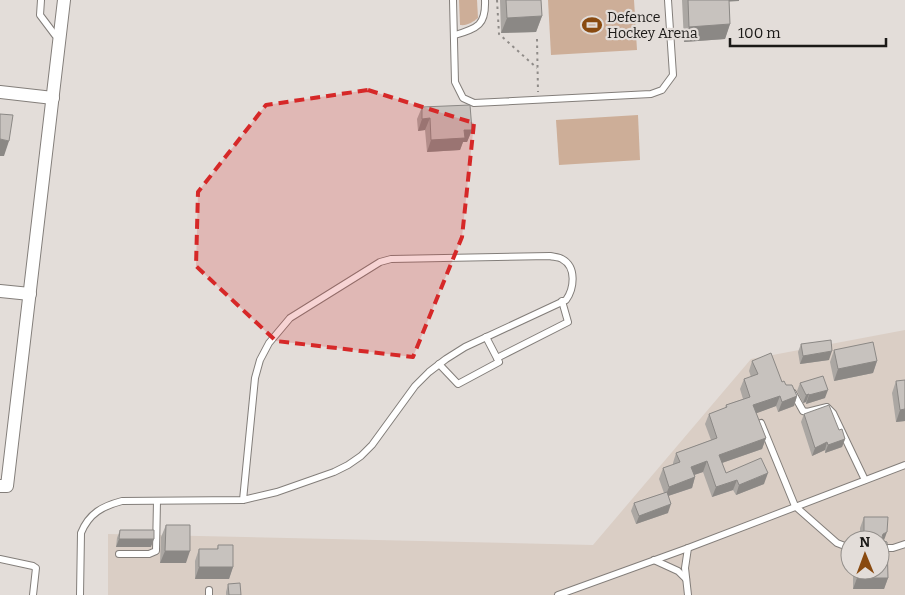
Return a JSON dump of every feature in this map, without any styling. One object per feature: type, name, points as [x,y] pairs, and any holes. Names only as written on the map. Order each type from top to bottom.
[{"type":"street","points":[[0,486],[7,486],[64,0]]},
{"type":"street","points":[[0,92],[53,98]]},
{"type":"street","points":[[0,291],[30,294]]},
{"type":"lane","points":[[41,0],[40,15],[55,35],[60,35]]},
{"type":"lane","points":[[453,0],[455,82],[463,98],[474,103],[651,94],[662,90],[673,76],[668,0]]},
{"type":"lane","points":[[455,35],[470,31],[482,21],[486,15],[485,0]]},
{"type":"lane","points":[[80,595],[82,533],[85,523],[90,516],[109,504],[122,501],[243,500],[277,492],[334,472],[348,465],[372,445],[415,386],[439,364],[464,348],[566,300],[572,292],[573,282],[568,263],[561,258],[550,256],[405,258],[380,262],[290,318],[269,343],[260,360],[255,378],[243,500]]},
{"type":"lane","points":[[497,358],[568,322],[562,301]]},
{"type":"lane","points":[[439,364],[458,384],[499,362],[486,337]]},
{"type":"lane","points":[[788,389],[792,392],[803,411],[807,412],[827,407],[833,413],[865,480]]},
{"type":"lane","points":[[761,423],[794,506],[840,544]]},
{"type":"lane","points":[[558,595],[688,548],[905,465]]},
{"type":"lane","points":[[119,554],[154,553],[157,501]]},
{"type":"lane","points":[[890,548],[905,544]]},
{"type":"lane","points":[[688,548],[686,568],[688,595]]},
{"type":"lane","points":[[0,559],[36,568],[32,595]]},
{"type":"lane","points":[[654,560],[678,572],[686,579]]},
{"type":"path","points":[[497,0],[499,34],[537,68]]},
{"type":"path","points":[[536,39],[538,99]]},
{"type":"highlighted area","points":[[368,90],[474,123],[462,237],[413,357],[276,341],[196,266],[198,192],[266,105]]},
{"type":"shaded area","points":[[459,0],[477,0],[478,18],[467,24],[460,25]]},
{"type":"shaded area","name":"Defence Hockey Arena","points":[[548,0],[634,0],[637,50],[551,55]]},
{"type":"shaded area","points":[[638,115],[640,160],[559,165],[556,120]]},
{"type":"shaded area","points":[[905,330],[905,595],[108,595],[108,534],[593,545],[751,359]]},
{"type":"building","points":[[506,0],[541,0],[542,16],[507,18]]},
{"type":"building","points":[[688,0],[729,0],[730,24],[689,27]]},
{"type":"building","points":[[470,105],[472,130],[464,130],[465,138],[431,140],[430,118],[422,119],[422,107]]},
{"type":"building","points":[[0,114],[13,115],[9,141],[0,139]]},
{"type":"building","points":[[831,340],[832,351],[803,356],[801,344]]},
{"type":"building","points":[[873,342],[877,361],[838,369],[834,350]]},
{"type":"building","points":[[771,353],[782,382],[784,381],[786,385],[792,385],[797,396],[782,402],[780,396],[753,405],[766,438],[719,455],[726,473],[761,458],[768,473],[739,485],[737,480],[716,487],[707,461],[691,467],[695,477],[669,487],[663,468],[680,462],[676,453],[717,438],[709,414],[727,407],[726,405],[750,397],[744,379],[758,374],[752,361]]},
{"type":"building","points":[[823,376],[828,390],[806,395],[800,383]]},
{"type":"building","points":[[905,380],[905,409],[900,410],[896,381]]},
{"type":"building","points":[[829,405],[839,430],[842,429],[845,439],[828,445],[827,442],[815,448],[804,414]]},
{"type":"building","points":[[667,492],[671,504],[639,516],[634,503]]},
{"type":"building","points":[[864,517],[888,517],[887,530],[864,530]]},
{"type":"building","points":[[166,525],[190,525],[190,551],[165,551]]},
{"type":"building","points":[[120,530],[154,530],[154,539],[119,539]]},
{"type":"building","points":[[218,545],[233,545],[233,567],[199,567],[199,549],[218,549]]},
{"type":"building","points":[[240,583],[241,595],[229,595],[228,584]]},
{"type":"place","name":"Defence Hockey Arena","points":[[592,25]]}]
